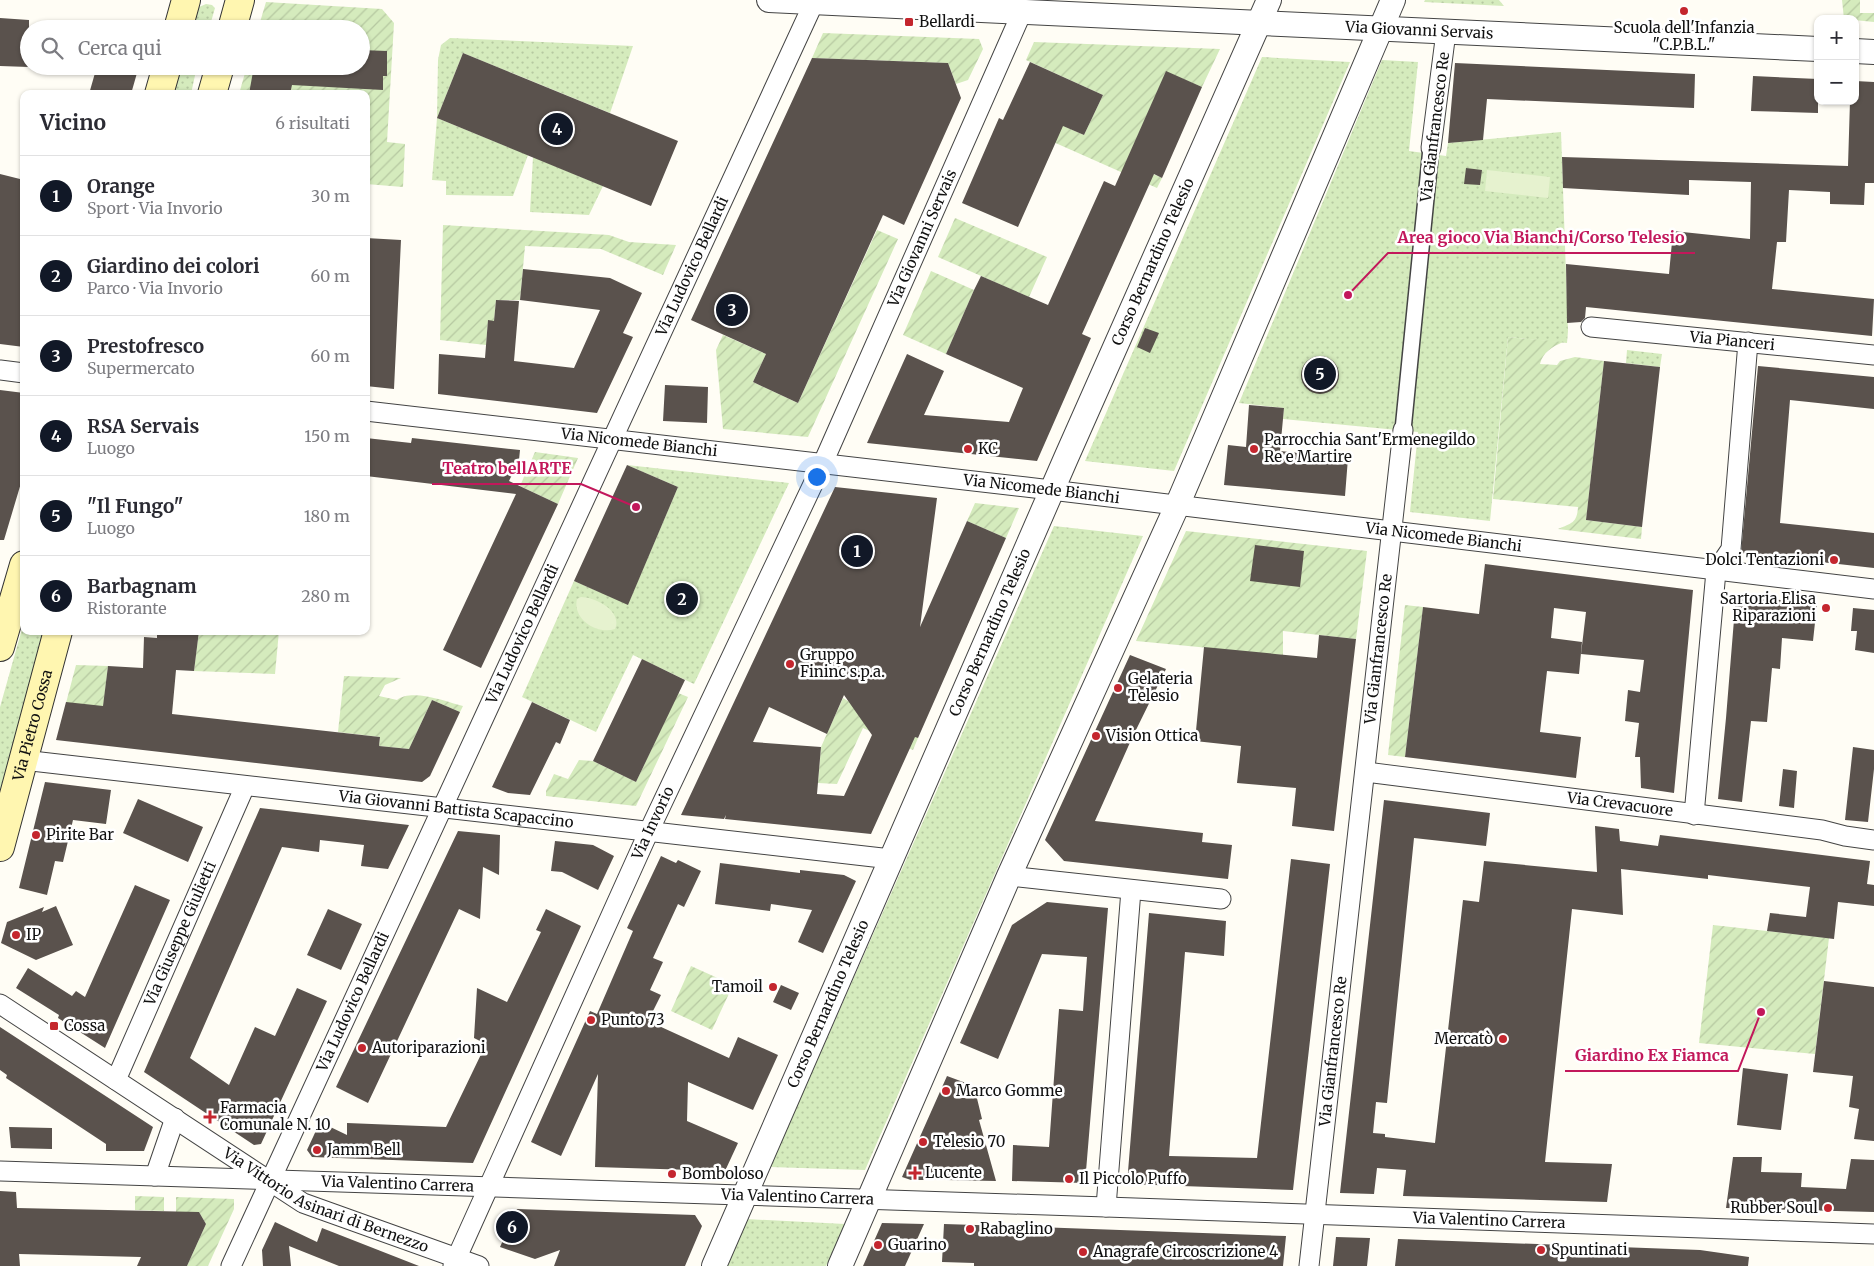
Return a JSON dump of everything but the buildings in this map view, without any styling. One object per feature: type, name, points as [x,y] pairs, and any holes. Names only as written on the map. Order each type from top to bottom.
[{"type":"main road","points":[[180,20],[186,0]]},
{"type":"main road","points":[[234,20],[240,0]]},
{"type":"main road","points":[[160,90],[164,75]]},
{"type":"main road","points":[[213,90],[217,75]]},
{"type":"main road","points":[[0,647],[20,579]]},
{"type":"main road","name":"Via Pietro Cossa","points":[[0,848],[57,635]]},
{"type":"street","name":"Via Giovanni Servais","points":[[769,0],[1814,49]]},
{"type":"street","name":"Corso Bernardino Telesio","points":[[714,1266],[890,859],[1269,0]]},
{"type":"street","points":[[840,1266],[1009,876],[1177,506],[1393,0]]},
{"type":"street","name":"Via Ludovico Bellardi","points":[[231,1266],[814,1]]},
{"type":"street","name":"Via Giovanni Servais","points":[[823,463],[1022,12]]},
{"type":"street","name":"Via Gianfrancesco Re","points":[[1309,1266],[1366,772],[1403,430],[1430,148],[1446,32]]},
{"type":"street","points":[[1859,51],[1874,52]]},
{"type":"street","name":"Via Pianceri","points":[[1591,327],[1874,354]]},
{"type":"street","points":[[1694,815],[1716,570],[1731,549],[1748,342]]},
{"type":"street","points":[[0,370],[20,372]]},
{"type":"street","name":"Via Nicomede Bianchi","points":[[370,411],[612,441],[1052,490],[1874,589]]},
{"type":"street","name":"Via Invorio","points":[[490,1186],[649,831],[823,463]]},
{"type":"street","name":"Via Giovanni Battista Scapaccino","points":[[23,760],[890,859]]},
{"type":"street","name":"Via Crevacuore","points":[[1366,772],[1822,830],[1845,836],[1874,840]]},
{"type":"street","name":"Via Giuseppe Giulietti","points":[[116,1080],[244,786]]},
{"type":"street","points":[[1009,876],[1220,899]]},
{"type":"street","points":[[1106,1206],[1131,890]]},
{"type":"street","name":"Via Vittorio Asinari di Bernezzo","points":[[0,1004],[303,1203],[454,1262],[479,1266]]},
{"type":"street","points":[[155,1176],[175,1118]]},
{"type":"street","name":"Via Valentino Carrera","points":[[0,1171],[1106,1206],[1874,1234]]},
{"type":"street","name":"Via Valentino Carrera","points":[[454,1262],[490,1186]]},
{"type":"green space","points":[[1425,0],[1499,0],[1504,6],[1424,2]]},
{"type":"green space","points":[[1842,0],[1860,0],[1860,13],[1874,13],[1874,22],[1859,20],[1859,15],[1844,15]]},
{"type":"green space","points":[[266,2],[382,9],[394,23],[387,142],[405,144],[403,187],[370,184],[370,90],[240,90],[244,75],[370,75],[370,20],[261,20]]},
{"type":"green space","points":[[206,4],[212,5],[215,8],[212,20],[195,20],[199,7]]},
{"type":"green space","points":[[823,33],[979,39],[983,49],[968,80],[956,84],[948,63],[812,58]]},
{"type":"green space","points":[[450,38],[633,46],[610,113],[463,53],[437,118],[438,60],[441,45]]},
{"type":"green space","points":[[1034,42],[1220,49],[1202,87],[1166,72],[1126,162],[1162,178],[1157,188],[1042,137],[1050,120],[1084,135],[1103,95],[1026,60]]},
{"type":"green space","points":[[1262,57],[1350,62],[1174,471],[1085,461]]},
{"type":"green space","points":[[1382,60],[1418,62],[1409,151],[1446,156],[1448,143],[1561,132],[1567,343],[1508,337],[1490,521],[1410,512],[1418,432],[1283,419],[1284,408],[1239,403]]},
{"type":"green space","points":[[179,75],[195,75],[192,90],[175,90]]},
{"type":"green space","points":[[437,118],[528,155],[513,196],[446,195],[446,181],[432,180]]},
{"type":"green space","points":[[533,157],[603,186],[589,215],[530,212]]},
{"type":"green space","points":[[1487,170],[1550,177],[1548,198],[1485,191]]},
{"type":"green space","points":[[955,218],[1047,257],[1029,297],[938,257]]},
{"type":"green space","points":[[443,225],[609,235],[629,242],[676,245],[663,275],[601,249],[525,246],[520,300],[496,300],[494,321],[488,321],[486,345],[440,340]]},
{"type":"green space","points":[[877,230],[898,239],[808,437],[723,429],[716,350],[723,335],[766,354],[753,382],[798,403]]},
{"type":"green space","points":[[931,271],[974,290],[946,354],[903,335]]},
{"type":"green space","points":[[1508,337],[1563,342],[1548,350],[1540,364],[1557,365],[1560,361],[1575,357],[1604,361],[1586,520],[1642,527],[1641,539],[1558,529],[1573,522],[1578,507],[1493,499]]},
{"type":"green space","points":[[1627,350],[1662,354],[1660,367],[1626,363]]},
{"type":"green space","points":[[535,452],[578,458],[558,504],[520,486]]},
{"type":"green space","points":[[627,465],[789,483],[694,684],[633,655],[596,732],[522,697],[574,581],[628,604],[678,487]]},
{"type":"green space","points":[[975,503],[1019,508],[1006,538],[967,521]]},
{"type":"green space","points":[[1054,526],[1143,536],[865,1170],[770,1167]]},
{"type":"green space","points":[[1186,531],[1367,551],[1356,639],[1283,631],[1283,655],[1136,641]]},
{"type":"green space","points":[[581,597],[593,599],[606,606],[615,616],[615,629],[601,630],[587,624],[578,613],[576,606],[577,599]]},
{"type":"green space","points":[[1405,605],[1423,607],[1405,757],[1388,755]]},
{"type":"green space","points":[[20,635],[43,635],[0,793],[0,707]]},
{"type":"green space","points":[[198,635],[279,635],[275,674],[194,671]]},
{"type":"green space","points":[[76,665],[108,666],[99,744],[66,703]]},
{"type":"green space","points":[[344,676],[401,678],[385,685],[379,696],[397,700],[411,695],[420,696],[463,706],[460,712],[432,700],[409,749],[379,746],[380,737],[338,732]]},
{"type":"green space","points":[[678,693],[688,697],[636,806],[546,796],[546,791],[554,774],[568,779],[579,760],[593,761],[636,782]]},
{"type":"green space","points":[[843,698],[879,720],[918,738],[913,750],[863,728],[837,784],[818,783],[821,747]]},
{"type":"green space","points":[[1713,925],[1829,938],[1815,1054],[1699,1043]]},
{"type":"green space","points":[[691,966],[733,985],[712,1030],[671,1011]]},
{"type":"green space","points":[[135,1196],[164,1197],[164,1211],[135,1210]]},
{"type":"green space","points":[[176,1197],[234,1199],[234,1209],[208,1266],[187,1266],[206,1224],[199,1212],[176,1212]]},
{"type":"green space","points":[[746,1219],[845,1224],[826,1266],[726,1266]]},
{"type":"place","name":"Scuola dell'Infanzia \"C.P.B.L.\"","points":[[1684,11]]},
{"type":"place","name":"Bellardi","points":[[909,22]]},
{"type":"place","name":"RSA Servais","points":[[557,129]]},
{"type":"place","name":"Area gioco Via Bianchi/Corso Telesio","points":[[1348,295]]},
{"type":"place","name":"Prestofresco","points":[[732,310]]},
{"type":"place","name":"\"Il Fungo\"","points":[[1320,374]]},
{"type":"place","name":"KC","points":[[968,449]]},
{"type":"place","name":"Parrocchia Sant'Ermenegildo Re e Martire","points":[[1254,449]]},
{"type":"place","name":"Teatro bellARTE","points":[[636,507]]},
{"type":"place","name":"Orange","points":[[857,551]]},
{"type":"place","name":"Dolci Tentazioni","points":[[1834,560]]},
{"type":"place","name":"Giardino dei colori","points":[[682,599]]},
{"type":"place","name":"Sartoria Elisa Riparazioni","points":[[1826,608]]},
{"type":"place","name":"Gruppo Fininc s.p.a.","points":[[790,664]]},
{"type":"place","name":"Gelateria Telesio","points":[[1118,688]]},
{"type":"place","name":"Vision Ottica","points":[[1096,736]]},
{"type":"place","name":"Pirite Bar","points":[[36,835]]},
{"type":"place","name":"IP","points":[[16,935]]},
{"type":"place","name":"Tamoil","points":[[773,987]]},
{"type":"place","name":"Giardino Ex Fiamca","points":[[1761,1012]]},
{"type":"place","name":"Punto 73","points":[[591,1020]]},
{"type":"place","name":"Cossa","points":[[54,1026]]},
{"type":"place","name":"Mercatò","points":[[1503,1039]]},
{"type":"place","name":"Autoriparazioni","points":[[362,1048]]},
{"type":"place","name":"Marco Gomme","points":[[946,1091]]},
{"type":"place","name":"Farmacia Comunale N. 10","points":[[210,1117]]},
{"type":"place","name":"Telesio 70","points":[[923,1142]]},
{"type":"place","name":"Jamm Bell","points":[[317,1150]]},
{"type":"place","name":"Lucente","points":[[915,1173]]},
{"type":"place","name":"Bomboloso","points":[[672,1174]]},
{"type":"place","name":"Il Piccolo Puffo","points":[[1069,1179]]},
{"type":"place","name":"Rubber Soul","points":[[1828,1208]]},
{"type":"place","name":"Barbagnam","points":[[512,1227]]},
{"type":"place","name":"Rabaglino","points":[[970,1229]]},
{"type":"place","name":"Guarino","points":[[878,1245]]},
{"type":"place","name":"Spuntinati","points":[[1541,1250]]},
{"type":"place","name":"Anagrafe Circoscrizione 4","points":[[1083,1252]]}]
